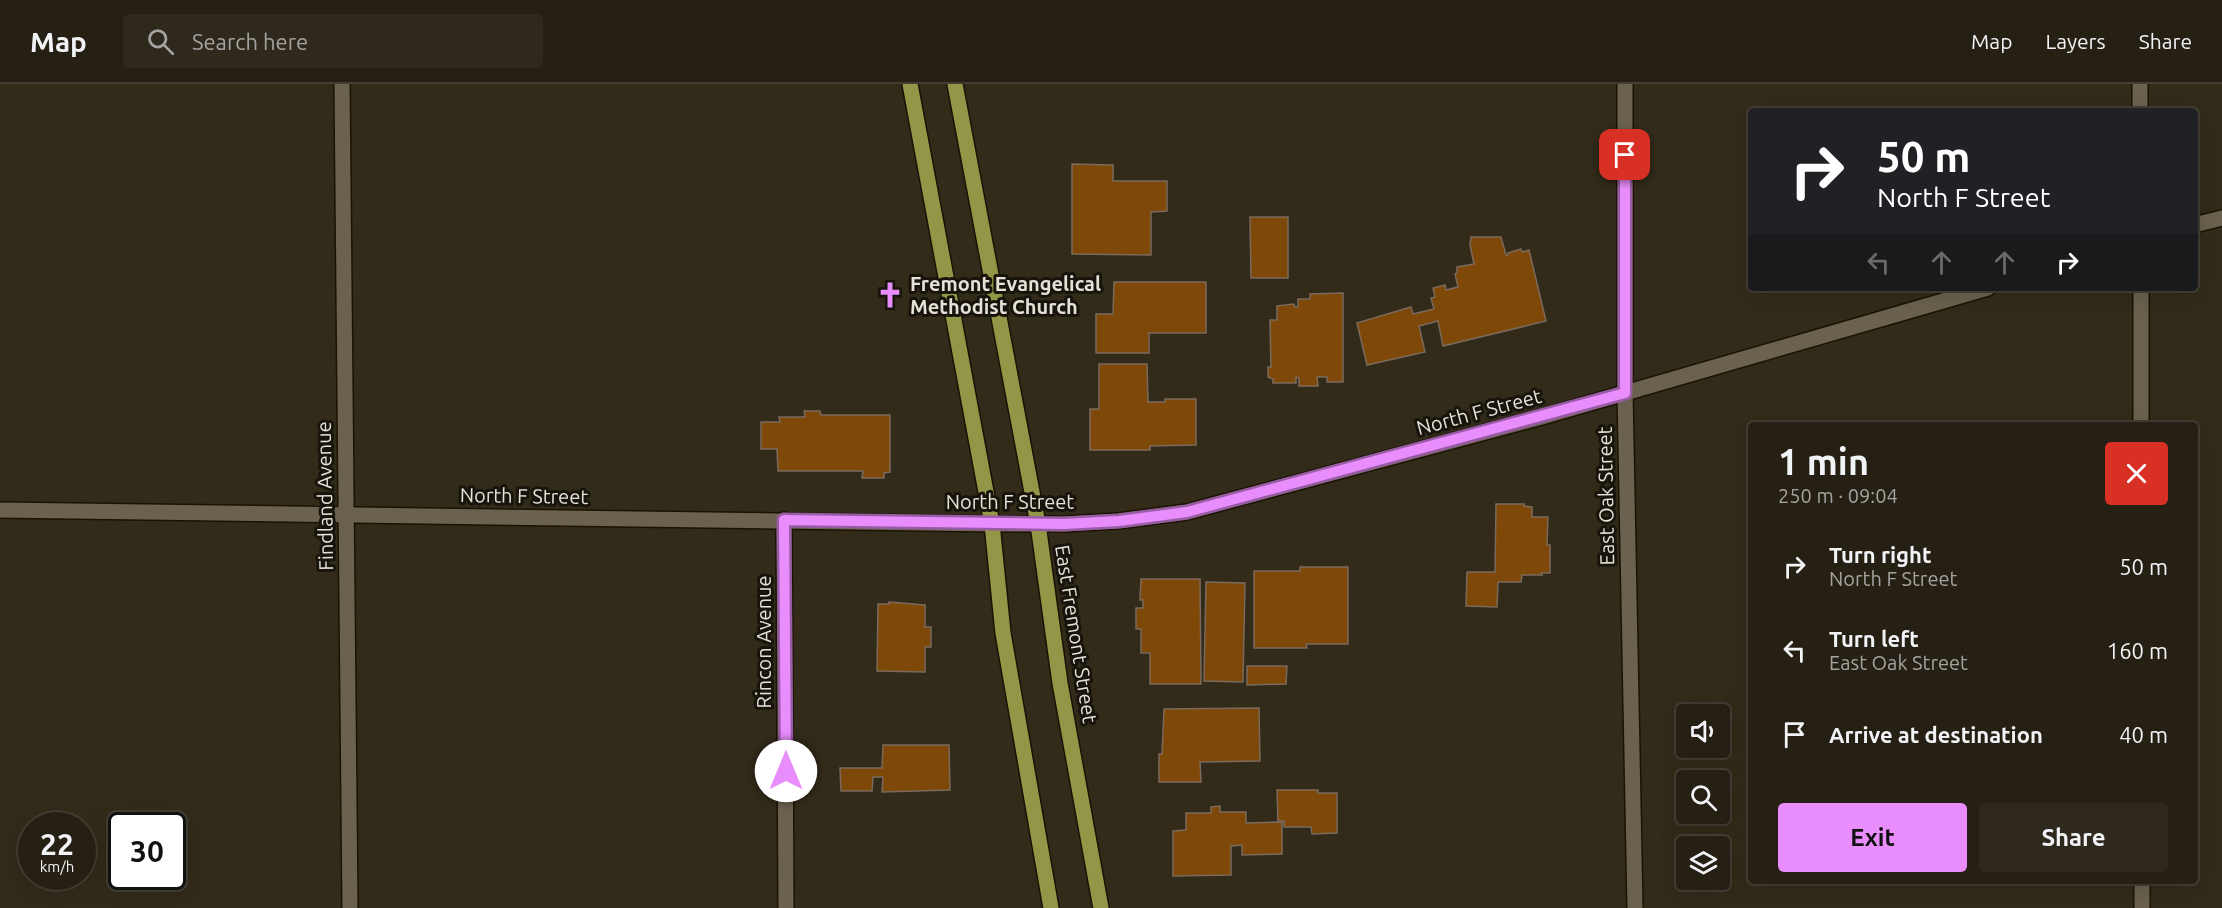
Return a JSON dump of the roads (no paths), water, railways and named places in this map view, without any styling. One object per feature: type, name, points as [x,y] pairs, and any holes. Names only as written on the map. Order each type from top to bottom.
[{"type":"main road","points":[[910,84],[992,524],[1003,633],[1051,908]]},
{"type":"main road","name":"East Fremont Street","points":[[955,84],[1038,524],[1060,683],[1101,908]]},
{"type":"street","name":"Findland Avenue","points":[[342,84],[350,908]]},
{"type":"street","name":"East Oak Street","points":[[1625,84],[1625,393],[1635,908]]},
{"type":"street","points":[[2140,84],[2140,108]]},
{"type":"street","points":[[2198,224],[2222,218]]},
{"type":"street","name":"North F Street","points":[[0,510],[992,524],[1119,521],[1187,512],[1625,393],[1978,291]]},
{"type":"street","points":[[2141,291],[2141,422]]},
{"type":"street","name":"Rincon Avenue","points":[[784,520],[786,908]]},
{"type":"street","points":[[2142,884],[2142,908]]},
{"type":"place","name":"Fremont Evangelical Methodist Church","points":[[890,295]]}]
